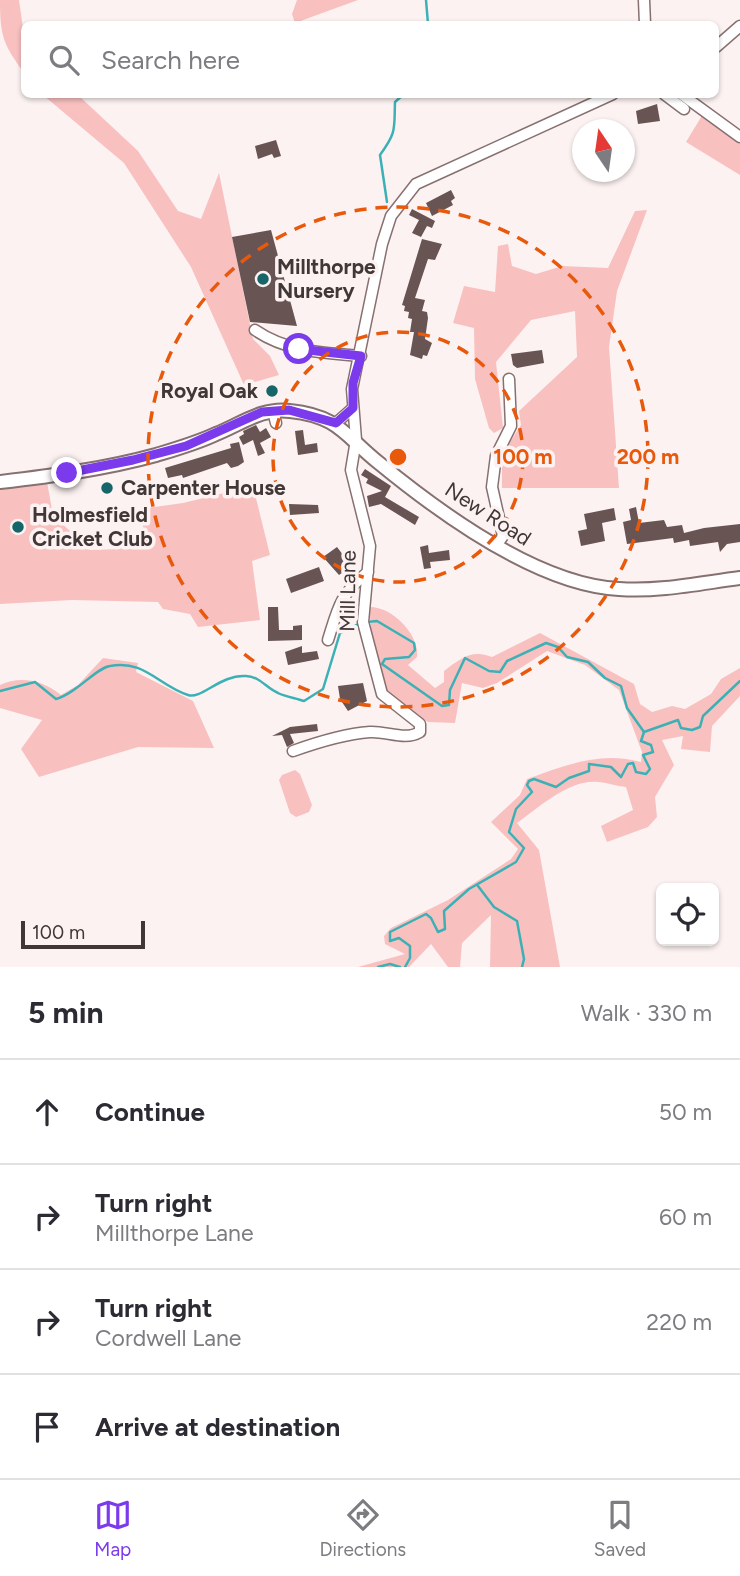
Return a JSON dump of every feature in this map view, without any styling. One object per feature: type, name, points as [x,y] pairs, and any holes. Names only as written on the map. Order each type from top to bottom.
[{"type":"main road","points":[[0,482],[101,468],[156,455],[274,417],[310,414],[336,423]]},
{"type":"main road","name":"New Road","points":[[336,423],[378,462],[496,546],[548,571],[590,585],[619,590],[740,578]]},
{"type":"street","points":[[644,0],[645,21]]},
{"type":"street","points":[[719,44],[740,26]]},
{"type":"street","name":"Mill Lane","points":[[293,751],[319,742],[372,732],[413,736],[420,732],[420,724],[382,694],[363,622],[370,546],[351,470],[356,440],[353,383],[361,356],[382,244],[391,216],[410,189],[476,155],[604,98]]},
{"type":"street","points":[[669,98],[684,109]]},
{"type":"street","points":[[686,98],[740,137]]},
{"type":"street","points":[[255,330],[271,341],[299,349],[361,356]]},
{"type":"street","points":[[496,546],[503,536],[492,487],[496,456],[511,426],[509,379]]},
{"type":"street","points":[[336,423],[353,408]]},
{"type":"street","points":[[328,640],[337,605],[351,585],[368,572]]},
{"type":"shaded area","points":[[0,0],[19,0],[22,21],[21,69],[4,39]]},
{"type":"shaded area","points":[[297,0],[358,0],[300,21],[294,21],[292,14]]},
{"type":"shaded area","points":[[47,98],[81,98],[138,151],[178,211],[201,219],[219,173],[253,339],[270,356],[279,375],[244,385],[191,267],[124,163]]},
{"type":"shaded area","points":[[703,114],[740,144],[740,175],[686,142]]},
{"type":"shaded area","points":[[647,210],[617,291],[609,347],[619,488],[502,488],[502,454],[521,425],[519,411],[577,357],[575,311],[531,320],[496,362],[503,428],[494,433],[489,428],[475,379],[474,328],[453,323],[464,286],[495,292],[498,246],[508,244],[512,266],[536,274],[562,266],[608,268],[635,211]]},
{"type":"shaded area","points":[[47,482],[53,515],[90,550],[120,549],[119,542],[145,539],[140,509],[183,503],[253,486],[270,555],[252,561],[260,620],[198,627],[190,614],[163,609],[158,602],[72,600],[0,604],[0,488]]},
{"type":"shaded area","points":[[369,607],[387,611],[403,623],[417,648],[417,657],[408,665],[435,688],[444,682],[444,671],[461,659],[473,654],[492,657],[540,633],[634,684],[640,704],[652,712],[672,706],[685,709],[711,694],[721,679],[740,668],[740,696],[712,726],[710,752],[681,749],[683,736],[662,740],[674,765],[655,797],[657,817],[648,827],[607,842],[601,826],[633,810],[626,787],[599,782],[588,782],[566,789],[517,823],[539,850],[560,967],[490,967],[491,915],[462,943],[460,967],[448,967],[431,944],[409,967],[358,967],[405,954],[385,944],[384,936],[391,928],[448,900],[511,859],[518,849],[491,822],[520,795],[527,779],[583,761],[611,758],[641,762],[642,752],[619,690],[585,665],[547,651],[497,683],[483,688],[462,683],[455,723],[428,722],[384,692],[368,636],[371,627]]},
{"type":"shaded area","points":[[103,658],[138,663],[136,672],[193,701],[214,748],[138,747],[39,777],[21,749],[42,720],[0,708],[0,685],[16,680],[32,681],[61,695],[78,685]]},
{"type":"shaded area","points":[[295,770],[300,774],[312,805],[309,812],[296,817],[290,813],[279,780],[282,775]]},
{"type":"building","points":[[657,104],[660,121],[638,124],[636,111]]},
{"type":"building","points":[[276,140],[281,156],[274,158],[272,154],[258,159],[255,146]]},
{"type":"building","points":[[451,190],[455,198],[451,201],[453,205],[432,216],[426,203]]},
{"type":"building","points":[[412,209],[435,221],[432,228],[427,226],[421,237],[412,233],[419,220],[409,215]]},
{"type":"building","name":"Millthorpe Nursery","points":[[271,230],[297,326],[250,322],[232,237]]},
{"type":"building","points":[[422,239],[442,244],[435,260],[428,259],[415,298],[425,300],[422,311],[427,312],[428,318],[425,339],[432,343],[427,356],[423,355],[422,359],[410,355],[414,332],[410,332],[412,319],[408,318],[409,312],[404,311],[405,306],[402,305]]},
{"type":"building","points":[[542,350],[544,363],[517,368],[513,365],[511,354]]},
{"type":"building","points":[[256,425],[260,432],[266,428],[271,437],[260,443],[265,453],[258,456],[253,440],[243,445],[239,437],[244,434],[243,431]]},
{"type":"building","points":[[303,430],[305,445],[317,443],[318,452],[298,455],[295,431]]},
{"type":"building","points":[[239,442],[244,462],[238,466],[231,468],[227,463],[183,478],[182,475],[168,478],[165,468],[231,448],[230,444]]},
{"type":"building","points":[[365,469],[391,486],[385,497],[419,517],[415,525],[381,504],[369,507],[367,496],[382,491],[366,483],[368,479],[361,475]]},
{"type":"building","points":[[289,504],[318,505],[319,513],[290,515]]},
{"type":"building","points":[[636,507],[639,523],[664,520],[667,527],[682,525],[684,533],[740,524],[740,542],[727,544],[720,552],[718,542],[690,546],[689,540],[674,543],[673,538],[627,544],[623,522],[631,520],[629,509]]},
{"type":"building","points":[[614,508],[616,520],[602,523],[605,541],[581,546],[578,531],[587,529],[584,514]]},
{"type":"building","points":[[428,545],[429,553],[449,550],[450,560],[430,562],[431,568],[424,569],[420,547]]},
{"type":"building","points":[[337,547],[350,564],[341,566],[345,571],[339,575],[323,557]]},
{"type":"building","points":[[319,567],[324,581],[291,593],[286,579]]},
{"type":"building","points":[[268,607],[278,607],[279,630],[293,630],[293,626],[302,625],[302,640],[268,641]]},
{"type":"building","points":[[302,646],[302,653],[317,651],[319,659],[288,665],[285,652]]},
{"type":"building","points":[[363,683],[367,701],[348,711],[340,699],[338,686]]},
{"type":"building","points":[[317,724],[318,731],[290,734],[294,743],[287,747],[282,735],[272,736],[290,727]]},
{"type":"waterway","points":[[426,0],[428,21]]},
{"type":"waterway","points":[[387,202],[380,155],[394,130],[395,102],[400,98]]},
{"type":"waterway","points":[[367,622],[377,621],[414,643],[415,650],[409,657],[385,659],[382,664],[442,706],[449,705],[450,690],[465,658],[489,671],[500,672],[507,661],[546,643],[558,647],[567,657],[588,662],[605,678],[621,686],[627,708],[644,732]]},
{"type":"waterway","points":[[0,691],[35,682],[56,699],[71,692],[99,671],[122,665],[142,670],[178,691],[193,696],[228,679],[246,676],[256,678],[274,691],[304,701],[323,689],[340,633],[361,623]]},
{"type":"waterway","points":[[644,732],[678,720],[681,728],[692,730],[700,727],[703,716],[740,681]]},
{"type":"waterway","points":[[405,967],[410,958],[410,946],[399,938],[390,941],[390,932],[426,914],[438,932],[445,929],[444,911],[469,889],[516,862],[524,848],[509,832],[516,809],[532,792],[527,785],[529,781],[534,779],[556,787],[569,778],[589,771],[589,764],[611,767],[621,777],[628,764],[633,763],[636,772],[646,774],[650,769],[643,755],[653,752],[651,745],[641,741],[644,732]]},
{"type":"waterway","points":[[478,886],[494,907],[517,921],[524,959],[522,967]]},
{"type":"waterway","points":[[378,967],[390,964],[400,967]]},
{"type":"place","name":"Millthorpe Nursery","points":[[263,279]]},
{"type":"place","name":"Royal Oak","points":[[272,391]]},
{"type":"place","name":"Carpenter House","points":[[107,488]]},
{"type":"place","name":"Holmesfield Cricket Club","points":[[18,527]]},
{"type":"route","points":[[67,473],[101,468],[186,446],[262,412],[289,410],[336,423],[353,408],[352,389],[361,356],[299,349]]}]
